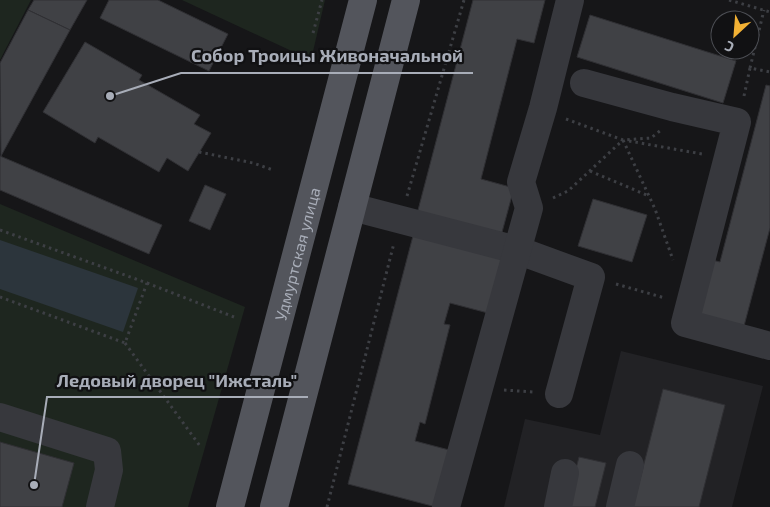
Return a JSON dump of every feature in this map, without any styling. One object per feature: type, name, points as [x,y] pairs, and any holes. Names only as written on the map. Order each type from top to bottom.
[{"type":"main road","name":"Удмуртская улица","points":[[230,507],[363,0]]},
{"type":"main road","points":[[274,507],[406,0]]},
{"type":"lane","points":[[446,507],[528,208],[521,182],[543,108],[570,0]]},
{"type":"lane","points":[[584,83],[672,107],[737,122],[685,323],[770,346]]},
{"type":"lane","points":[[352,207],[517,250],[591,277],[559,394]]},
{"type":"lane","points":[[0,417],[107,451],[109,470],[100,507]]},
{"type":"lane","points":[[620,507],[630,465]]},
{"type":"lane","points":[[558,507],[565,474]]},
{"type":"path","points":[[314,33],[322,0]]},
{"type":"path","points":[[327,507],[400,220],[464,0]]},
{"type":"path","points":[[730,0],[770,12]]},
{"type":"path","points":[[737,122],[764,10]]},
{"type":"path","points":[[750,68],[770,72]]},
{"type":"path","points":[[543,108],[570,121],[623,140],[728,158]]},
{"type":"path","points":[[528,208],[568,191],[623,140],[651,138],[666,126]]},
{"type":"path","points":[[623,140],[655,209],[674,262]]},
{"type":"path","points":[[200,152],[253,163],[274,170]]},
{"type":"path","points":[[590,171],[649,196]]},
{"type":"path","points":[[0,230],[147,283],[234,318]]},
{"type":"path","points":[[591,277],[690,305]]},
{"type":"path","points":[[125,343],[147,283]]},
{"type":"path","points":[[0,297],[125,343],[200,446]]},
{"type":"path","points":[[479,388],[559,394]]},
{"type":"shaded area","points":[[0,0],[31,0],[0,60]]},
{"type":"shaded area","points":[[182,0],[325,0],[311,60]]},
{"type":"shaded area","points":[[0,204],[245,307],[188,507],[0,507]]},
{"type":"shaded area","points":[[0,240],[138,288],[123,332],[0,289]]},
{"type":"shaded area","points":[[621,351],[763,386],[732,507],[504,507],[525,419],[600,435]]},
{"type":"building","points":[[34,0],[87,0],[70,30],[28,10]]},
{"type":"building","points":[[109,0],[158,0],[228,34],[209,71],[100,18]]},
{"type":"building","points":[[473,0],[545,0],[534,43],[517,39],[481,179],[514,188],[501,236],[417,214]]},
{"type":"building","points":[[28,10],[70,30],[1,156],[0,63]]},
{"type":"building","points":[[590,15],[710,53],[710,60],[736,61],[723,103],[577,57]]},
{"type":"building","points":[[85,42],[142,75],[139,80],[200,115],[194,124],[211,133],[188,171],[167,158],[159,172],[98,137],[95,143],[43,112]]},
{"type":"building","points":[[766,85],[770,86],[770,228],[744,326],[698,315],[712,260],[720,262]]},
{"type":"building","points":[[0,156],[162,225],[149,254],[0,190]]},
{"type":"building","points":[[205,185],[226,194],[210,230],[189,221]]},
{"type":"building","points":[[593,199],[647,215],[632,262],[578,246]]},
{"type":"building","points":[[414,232],[503,255],[488,313],[450,303],[444,324],[450,325],[425,424],[420,422],[415,441],[453,451],[436,507],[348,484]]},
{"type":"building","points":[[663,389],[725,405],[699,507],[633,507]]},
{"type":"building","points":[[0,442],[74,463],[62,507],[0,507]]},
{"type":"building","points":[[579,457],[606,463],[595,507],[566,507]]},
{"type":"place","name":"Собор Троицы Живоначальной","points":[[110,96]]},
{"type":"place","name":"Ледовый дворец \"Ижсталь\"","points":[[34,485]]}]
